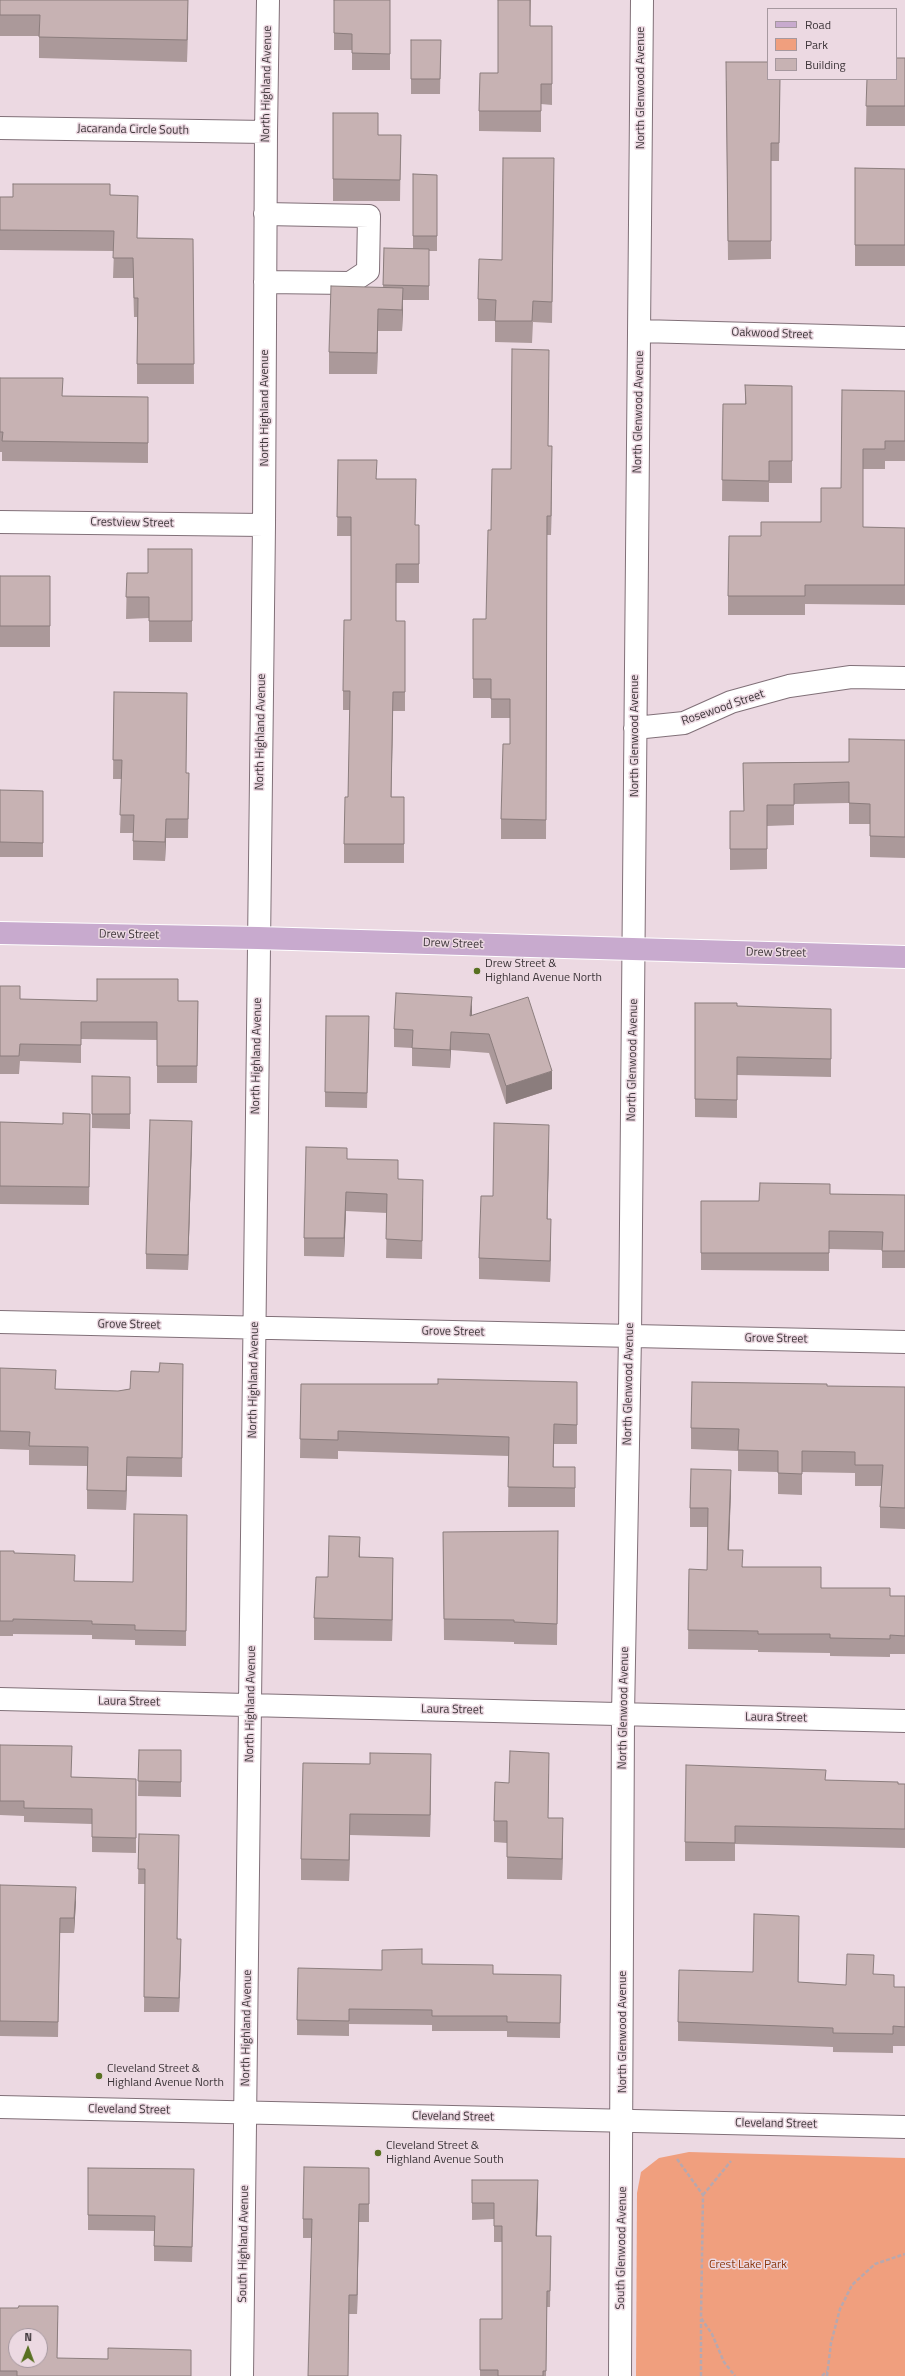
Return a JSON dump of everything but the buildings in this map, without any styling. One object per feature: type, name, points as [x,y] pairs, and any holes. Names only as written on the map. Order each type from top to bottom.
[{"type":"main road","name":"Drew Street","points":[[0,933],[258,938],[905,957]]},
{"type":"street","name":"North Highland Avenue","points":[[246,2112],[258,938],[264,525],[265,214],[268,0]]},
{"type":"street","name":"North Glenwood Avenue","points":[[623,2120],[623,1714],[630,1335],[642,0]]},
{"type":"street","name":"Jacaranda Circle South","points":[[0,128],[266,132]]},
{"type":"street","points":[[265,214],[369,216],[368,271],[350,283],[265,282]]},
{"type":"street","name":"Oakwood Street","points":[[640,331],[905,338]]},
{"type":"street","name":"Crestview Street","points":[[0,522],[264,525]]},
{"type":"street","name":"Rosewood Street","points":[[635,728],[684,723],[731,702],[789,686],[852,677],[905,678]]},
{"type":"street","name":"Grove Street","points":[[0,1322],[905,1342]]},
{"type":"street","name":"Laura Street","points":[[0,1699],[905,1721]]},
{"type":"street","name":"Cleveland Street","points":[[0,2107],[905,2127]]},
{"type":"street","name":"South Highland Avenue","points":[[242,2376],[246,2112]]},
{"type":"street","name":"South Glenwood Avenue","points":[[620,2376],[623,2120]]},
{"type":"path","points":[[677,2159],[703,2195],[701,2376]]},
{"type":"path","points":[[703,2195],[731,2161]]},
{"type":"path","points":[[827,2376],[840,2309],[852,2285],[875,2264],[905,2254]]},
{"type":"path","points":[[701,2318],[712,2334],[724,2362],[735,2376]]},
{"type":"path","points":[[822,2376],[827,2371]]},
{"type":"green space","name":"Crest Lake Park","points":[[689,2152],[905,2158],[905,2376],[636,2376],[637,2193],[641,2172],[659,2158]]},
{"type":"place","name":"Drew Street & Highland Avenue North","points":[[477,971]]},
{"type":"place","name":"Cleveland Street & Highland Avenue North","points":[[99,2076]]},
{"type":"place","name":"Cleveland Street & Highland Avenue South","points":[[378,2153]]}]
